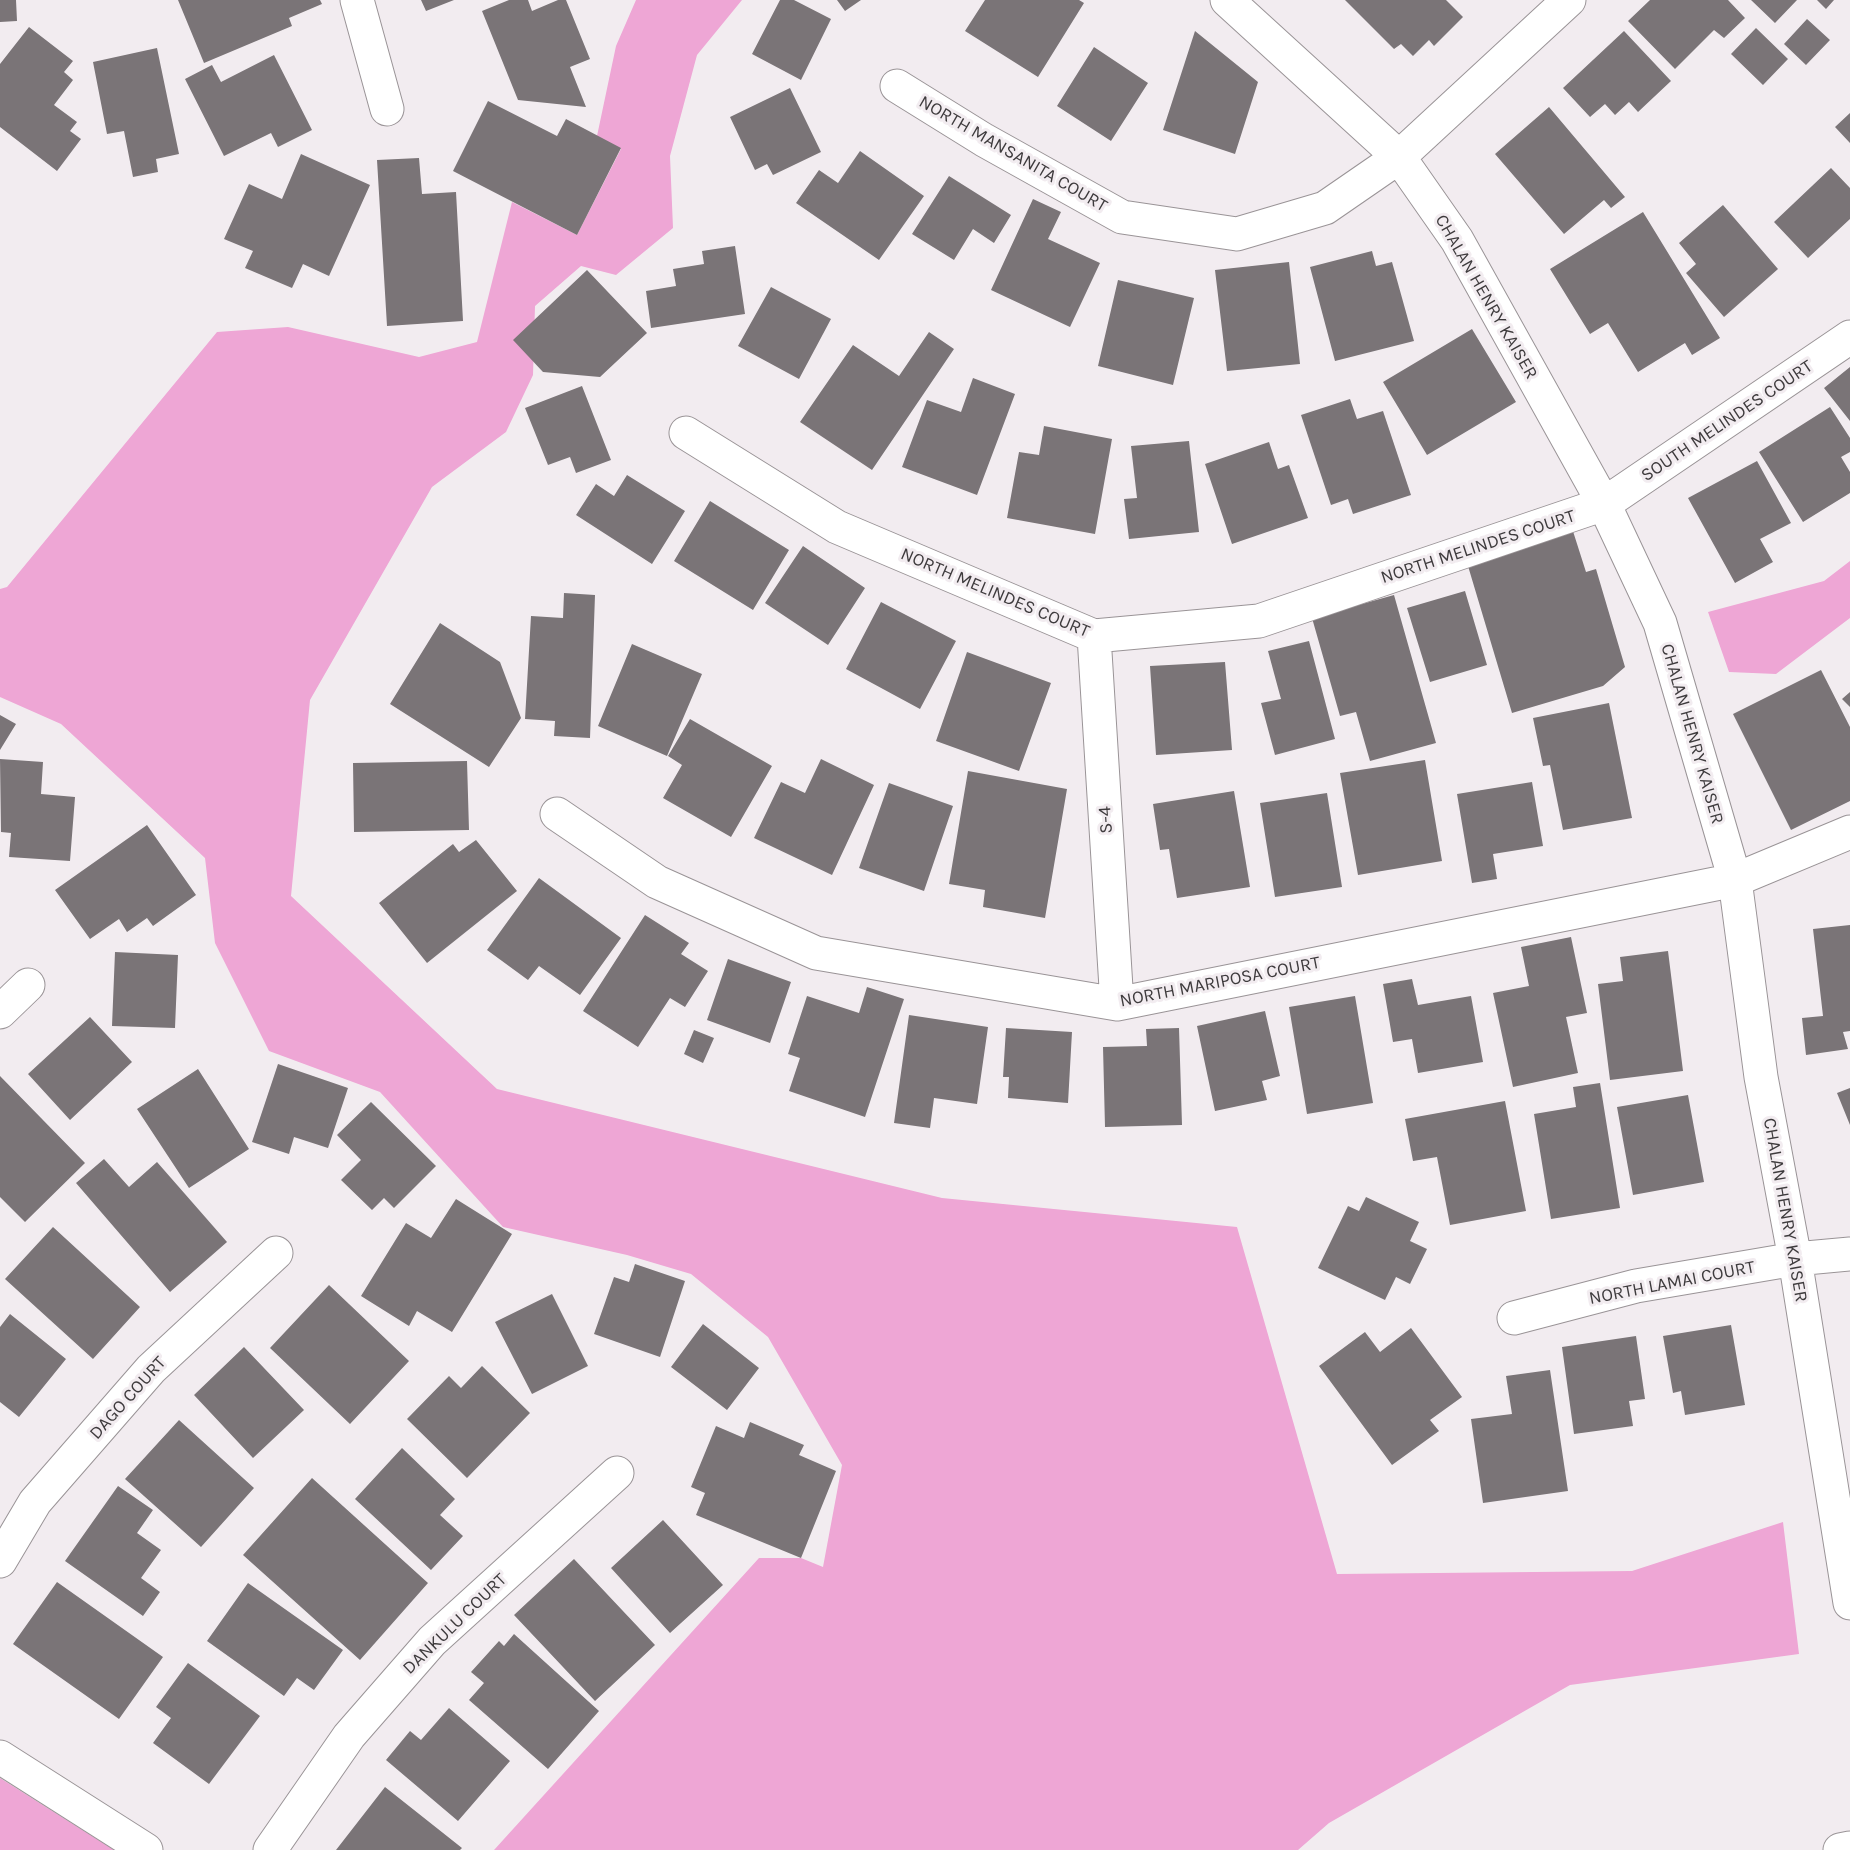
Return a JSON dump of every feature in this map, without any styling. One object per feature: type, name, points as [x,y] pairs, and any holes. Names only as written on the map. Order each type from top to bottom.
[{"type":"street","points":[[357,0],[387,109]]},
{"type":"street","name":"CHALAN HENRY KAISER","points":[[1227,0],[1399,157],[1457,240],[1604,504],[1660,623],[1735,880],[1761,1077],[1795,1259],[1850,1603]]},
{"type":"street","name":"NORTH MANSANITA COURT","points":[[897,86],[994,145],[1122,216],[1237,234],[1325,208],[1399,157],[1569,0]]},
{"type":"street","name":"SOUTH MELINDES COURT","points":[[1604,504],[1850,337]]},
{"type":"street","name":"NORTH MELINDES COURT","points":[[686,433],[837,527],[1094,636],[1259,621],[1604,504]]},
{"type":"street","name":"S-4","points":[[1094,636],[1117,1004]]},
{"type":"street","name":"NORTH MARIPOSA COURT","points":[[557,814],[657,882],[816,954],[1117,1004],[1735,880],[1850,832]]},
{"type":"street","points":[[0,1012],[28,985]]},
{"type":"street","name":"DAGO COURT","points":[[0,1561],[35,1502],[151,1369],[276,1253]]},
{"type":"street","name":"NORTH LAMAI COURT","points":[[1515,1318],[1636,1286],[1795,1259],[1850,1254]]},
{"type":"street","name":"DANKULU COURT","points":[[270,1850],[349,1736],[432,1641],[617,1473]]},
{"type":"street","points":[[0,1757],[146,1850]]},
{"type":"street","points":[[1840,1850],[1850,1848]]},
{"type":"shaded area","points":[[636,0],[742,0],[697,55],[670,156],[673,228],[616,275],[581,266],[535,306],[533,375],[506,432],[432,487],[310,700],[291,896],[497,1089],[942,1198],[1237,1227],[1337,1574],[1632,1571],[1783,1522],[1799,1654],[1570,1685],[1329,1823],[1298,1850],[494,1850],[759,1558],[801,1558],[823,1567],[842,1465],[768,1337],[691,1274],[627,1255],[503,1227],[380,1092],[269,1051],[215,943],[205,858],[61,724],[0,697],[0,589],[7,587],[217,332],[288,327],[419,357],[477,342],[512,202],[577,235],[621,149],[597,136],[616,46]]},
{"type":"shaded area","points":[[1850,561],[1850,618],[1776,674],[1729,672],[1708,612],[1824,581]]},
{"type":"shaded area","points":[[0,1778],[114,1850],[0,1850]]},
{"type":"building","points":[[0,0],[16,0],[17,21],[0,22]]},
{"type":"building","points":[[178,0],[320,0],[322,4],[289,18],[292,26],[204,63]]},
{"type":"building","points":[[421,0],[454,0],[426,11]]},
{"type":"building","points":[[509,0],[528,0],[532,11],[558,0],[566,0],[590,59],[570,67],[586,107],[518,100],[482,11]]},
{"type":"building","points":[[780,0],[794,0],[831,19],[801,80],[752,54]]},
{"type":"building","points":[[837,0],[861,0],[845,11]]},
{"type":"building","points":[[985,0],[1079,0],[1084,3],[1038,77],[965,31]]},
{"type":"building","points":[[1345,0],[1446,0],[1463,17],[1434,46],[1429,40],[1413,56],[1401,44],[1394,49]]},
{"type":"building","points":[[1650,0],[1728,0],[1745,18],[1724,38],[1714,30],[1675,69],[1628,21]]},
{"type":"building","points":[[1751,0],[1797,0],[1775,23]]},
{"type":"building","points":[[1817,0],[1834,0],[1826,9]]},
{"type":"building","points":[[1807,19],[1830,40],[1806,65],[1784,44]]},
{"type":"building","points":[[29,27],[73,61],[64,72],[73,80],[54,105],[77,122],[70,131],[81,139],[57,171],[0,127],[0,64]]},
{"type":"building","points":[[1756,28],[1788,59],[1763,85],[1731,54]]},
{"type":"building","points":[[1195,31],[1258,82],[1235,154],[1163,130]]},
{"type":"building","points":[[1624,31],[1671,81],[1638,112],[1629,102],[1615,115],[1605,104],[1590,117],[1563,88]]},
{"type":"building","points":[[1094,47],[1148,83],[1111,141],[1057,106]]},
{"type":"building","points":[[157,48],[179,154],[156,159],[158,172],[133,177],[124,131],[107,134],[93,62]]},
{"type":"building","points":[[274,55],[312,130],[278,147],[271,133],[224,156],[185,79],[212,65],[221,82]]},
{"type":"building","points":[[790,88],[821,152],[773,175],[767,164],[755,170],[730,117]]},
{"type":"building","points":[[488,101],[557,136],[566,119],[621,148],[577,235],[453,171]]},
{"type":"building","points":[[1549,107],[1625,197],[1611,208],[1604,200],[1564,234],[1495,154]]},
{"type":"building","points":[[1850,113],[1850,143],[1835,127]]},
{"type":"building","points":[[860,151],[924,196],[879,260],[796,203],[819,170],[838,183]]},
{"type":"building","points":[[301,154],[370,185],[329,276],[303,264],[292,288],[245,268],[253,251],[224,239],[249,184],[282,199]]},
{"type":"building","points":[[419,158],[422,194],[456,192],[463,321],[387,326],[377,160]]},
{"type":"building","points":[[1831,168],[1850,188],[1850,219],[1808,258],[1774,222]]},
{"type":"building","points":[[949,176],[1011,215],[994,243],[973,229],[954,260],[912,234]]},
{"type":"building","points":[[1033,199],[1061,212],[1048,239],[1100,263],[1070,327],[991,290]]},
{"type":"building","points":[[1723,205],[1778,269],[1724,317],[1686,273],[1696,264],[1679,243]]},
{"type":"building","points":[[1643,212],[1720,338],[1692,355],[1685,343],[1638,372],[1608,323],[1590,334],[1550,269]]},
{"type":"building","points":[[735,246],[745,314],[651,328],[646,291],[676,286],[673,269],[704,264],[702,251]]},
{"type":"building","points":[[1372,251],[1376,266],[1392,262],[1414,341],[1335,361],[1310,267]]},
{"type":"building","points":[[1289,262],[1300,364],[1227,371],[1215,270]]},
{"type":"building","points":[[587,270],[647,333],[600,377],[543,372],[513,340]]},
{"type":"building","points":[[1118,280],[1194,298],[1173,385],[1098,366]]},
{"type":"building","points":[[771,287],[831,319],[799,379],[738,346]]},
{"type":"building","points":[[1472,329],[1516,402],[1427,455],[1383,382]]},
{"type":"building","points":[[929,332],[954,349],[872,470],[800,422],[853,345],[899,376]]},
{"type":"building","points":[[1850,367],[1850,421],[1824,388]]},
{"type":"building","points":[[973,378],[1015,394],[977,495],[902,467],[927,400],[961,412]]},
{"type":"building","points":[[582,386],[611,460],[576,473],[570,457],[548,465],[525,408]]},
{"type":"building","points":[[1350,399],[1357,419],[1383,411],[1411,495],[1353,514],[1348,499],[1331,505],[1301,415]]},
{"type":"building","points":[[1830,407],[1850,438],[1850,452],[1841,457],[1850,472],[1850,493],[1803,522],[1759,452]]},
{"type":"building","points":[[1044,426],[1112,439],[1095,534],[1007,518],[1019,452],[1039,455]]},
{"type":"building","points":[[1189,441],[1199,532],[1129,539],[1124,499],[1137,498],[1131,446]]},
{"type":"building","points":[[1269,442],[1278,469],[1289,465],[1308,518],[1232,544],[1205,464]]},
{"type":"building","points":[[1757,461],[1791,523],[1760,539],[1773,562],[1735,583],[1688,498]]},
{"type":"building","points":[[627,475],[685,511],[652,564],[576,515],[596,484],[614,496]]},
{"type":"building","points":[[710,501],[789,550],[753,610],[674,561]]},
{"type":"building","points":[[1571,525],[1586,572],[1596,569],[1625,667],[1603,686],[1512,713],[1465,556]]},
{"type":"building","points":[[803,546],[865,588],[828,645],[765,603]]},
{"type":"building","points":[[1465,591],[1487,665],[1430,682],[1407,608]]},
{"type":"building","points":[[564,593],[595,595],[590,738],[554,736],[555,721],[525,719],[531,616],[563,618]]},
{"type":"building","points":[[1394,595],[1436,743],[1370,761],[1356,712],[1340,716],[1312,618]]},
{"type":"building","points":[[881,602],[956,641],[920,709],[846,669]]},
{"type":"building","points":[[440,623],[500,662],[521,718],[489,767],[390,704]]},
{"type":"building","points":[[1309,641],[1335,739],[1275,755],[1261,703],[1281,699],[1268,651]]},
{"type":"building","points":[[632,644],[702,674],[667,756],[598,726]]},
{"type":"building","points":[[967,652],[1051,683],[1019,771],[936,741]]},
{"type":"building","points":[[1225,662],[1232,750],[1156,755],[1150,666]]},
{"type":"building","points":[[1821,670],[1850,727],[1850,801],[1791,830],[1733,714]]},
{"type":"building","points":[[1850,692],[1850,707],[1842,699]]},
{"type":"building","points":[[1609,703],[1632,818],[1563,830],[1550,765],[1543,766],[1533,718]]},
{"type":"building","points":[[0,715],[16,724],[0,750]]},
{"type":"building","points":[[690,719],[772,766],[731,837],[663,798],[682,765],[668,756]]},
{"type":"building","points":[[0,759],[43,762],[41,794],[75,797],[70,861],[9,857],[11,833],[1,832]]},
{"type":"building","points":[[821,759],[874,785],[832,875],[754,838],[781,782],[805,793]]},
{"type":"building","points":[[1425,760],[1442,861],[1358,875],[1340,773]]},
{"type":"building","points":[[467,761],[469,830],[354,832],[353,763]]},
{"type":"building","points":[[968,771],[1067,789],[1045,918],[983,907],[985,890],[949,884]]},
{"type":"building","points":[[1532,782],[1543,846],[1493,854],[1497,879],[1472,883],[1457,794]]},
{"type":"building","points":[[889,783],[953,806],[924,891],[859,868]]},
{"type":"building","points":[[1234,791],[1250,887],[1177,898],[1169,849],[1160,850],[1153,804]]},
{"type":"building","points":[[1327,793],[1342,887],[1275,897],[1260,803]]},
{"type":"building","points":[[147,825],[196,895],[153,926],[147,918],[127,932],[119,919],[90,939],[55,890]]},
{"type":"building","points":[[476,840],[517,891],[427,963],[379,903],[453,844],[459,852]]},
{"type":"building","points":[[539,878],[621,938],[580,995],[539,966],[528,980],[487,950]]},
{"type":"building","points":[[645,915],[689,943],[681,954],[708,971],[685,1007],[670,998],[638,1047],[583,1011]]},
{"type":"building","points":[[1850,925],[1850,1031],[1843,1032],[1848,1049],[1806,1055],[1802,1018],[1823,1016],[1813,929]]},
{"type":"building","points":[[1571,937],[1587,1013],[1566,1017],[1578,1073],[1513,1087],[1493,993],[1529,986],[1521,947]]},
{"type":"building","points":[[1668,951],[1683,1071],[1610,1080],[1598,984],[1623,981],[1620,957]]},
{"type":"building","points":[[115,952],[178,955],[175,1028],[112,1026]]},
{"type":"building","points":[[728,959],[791,982],[770,1043],[707,1020]]},
{"type":"building","points":[[1412,979],[1418,1005],[1471,996],[1483,1062],[1418,1073],[1412,1039],[1393,1042],[1383,984]]},
{"type":"building","points":[[867,987],[904,999],[865,1117],[789,1091],[800,1058],[788,1054],[807,996],[859,1013]]},
{"type":"building","points":[[1355,996],[1373,1103],[1307,1114],[1289,1007]]},
{"type":"building","points":[[1265,1011],[1280,1076],[1262,1081],[1267,1100],[1215,1111],[1197,1026]]},
{"type":"building","points":[[909,1015],[988,1027],[977,1104],[934,1098],[930,1128],[894,1123]]},
{"type":"building","points":[[90,1017],[132,1062],[70,1120],[28,1074]]},
{"type":"building","points":[[1006,1028],[1072,1032],[1068,1103],[1008,1098],[1009,1077],[1003,1077]]},
{"type":"building","points":[[1179,1028],[1182,1125],[1105,1127],[1103,1047],[1147,1046],[1146,1029]]},
{"type":"building","points":[[694,1030],[714,1038],[703,1063],[684,1054]]},
{"type":"building","points":[[278,1064],[348,1088],[328,1148],[294,1137],[289,1154],[252,1142]]},
{"type":"building","points":[[198,1069],[249,1149],[189,1188],[137,1109]]},
{"type":"building","points":[[0,1076],[85,1163],[25,1222],[0,1197]]},
{"type":"building","points":[[1600,1083],[1620,1208],[1551,1219],[1534,1114],[1576,1107],[1573,1087]]},
{"type":"building","points":[[1850,1088],[1850,1125],[1837,1093]]},
{"type":"building","points":[[1688,1095],[1704,1182],[1633,1195],[1617,1107]]},
{"type":"building","points":[[1505,1101],[1526,1211],[1450,1225],[1437,1157],[1413,1161],[1405,1119]]},
{"type":"building","points":[[371,1102],[436,1166],[394,1208],[384,1198],[372,1210],[341,1180],[361,1160],[337,1135]]},
{"type":"building","points":[[104,1159],[129,1187],[157,1162],[227,1242],[170,1292],[76,1183]]},
{"type":"building","points":[[1366,1197],[1419,1222],[1410,1241],[1427,1249],[1410,1284],[1396,1277],[1385,1300],[1318,1268],[1348,1206],[1359,1211]]},
{"type":"building","points":[[456,1199],[512,1234],[452,1332],[417,1311],[409,1326],[361,1296],[406,1223],[431,1238]]},
{"type":"building","points":[[53,1227],[140,1307],[93,1359],[5,1279]]},
{"type":"building","points":[[635,1264],[685,1281],[660,1357],[594,1334],[614,1277],[629,1282]]},
{"type":"building","points":[[329,1285],[409,1361],[350,1424],[270,1348]]},
{"type":"building","points":[[552,1294],[588,1366],[532,1394],[495,1322]]},
{"type":"building","points":[[10,1314],[66,1359],[19,1417],[0,1402],[0,1327]]},
{"type":"building","points":[[703,1324],[759,1368],[727,1410],[671,1367]]},
{"type":"building","points":[[1731,1325],[1745,1405],[1685,1415],[1681,1391],[1673,1393],[1663,1336]]},
{"type":"building","points":[[1411,1328],[1462,1397],[1430,1420],[1439,1431],[1392,1465],[1319,1366],[1365,1332],[1380,1352]]},
{"type":"building","points":[[1636,1336],[1645,1399],[1629,1401],[1633,1426],[1574,1434],[1562,1347]]},
{"type":"building","points":[[244,1347],[304,1410],[253,1458],[194,1395]]},
{"type":"building","points":[[482,1366],[530,1413],[467,1478],[407,1419],[449,1376],[461,1388]]},
{"type":"building","points":[[1550,1370],[1568,1491],[1483,1503],[1471,1419],[1512,1414],[1506,1376]]},
{"type":"building","points":[[179,1420],[254,1488],[201,1547],[125,1479]]},
{"type":"building","points":[[750,1422],[804,1445],[799,1455],[836,1471],[801,1558],[696,1515],[705,1493],[691,1487],[716,1426],[744,1438]]},
{"type":"building","points":[[402,1448],[455,1499],[440,1515],[463,1536],[431,1570],[355,1499]]},
{"type":"building","points":[[312,1478],[428,1583],[360,1660],[243,1555]]},
{"type":"building","points":[[118,1486],[153,1510],[137,1533],[161,1550],[141,1578],[160,1592],[143,1616],[65,1561]]},
{"type":"building","points":[[663,1520],[723,1585],[670,1633],[611,1568]]},
{"type":"building","points":[[574,1559],[655,1645],[595,1701],[514,1615]]},
{"type":"building","points":[[57,1582],[163,1657],[119,1719],[13,1644]]},
{"type":"building","points":[[248,1583],[343,1650],[314,1690],[297,1678],[284,1696],[207,1641]]},
{"type":"building","points":[[514,1634],[599,1711],[548,1769],[469,1700],[484,1683],[471,1672],[499,1641],[504,1646]]},
{"type":"building","points":[[188,1663],[260,1716],[209,1784],[153,1743],[171,1718],[156,1707]]},
{"type":"building","points":[[449,1708],[510,1761],[458,1821],[386,1760],[410,1731],[421,1740]]},
{"type":"building","points":[[385,1787],[462,1848],[460,1850],[336,1850]]}]
